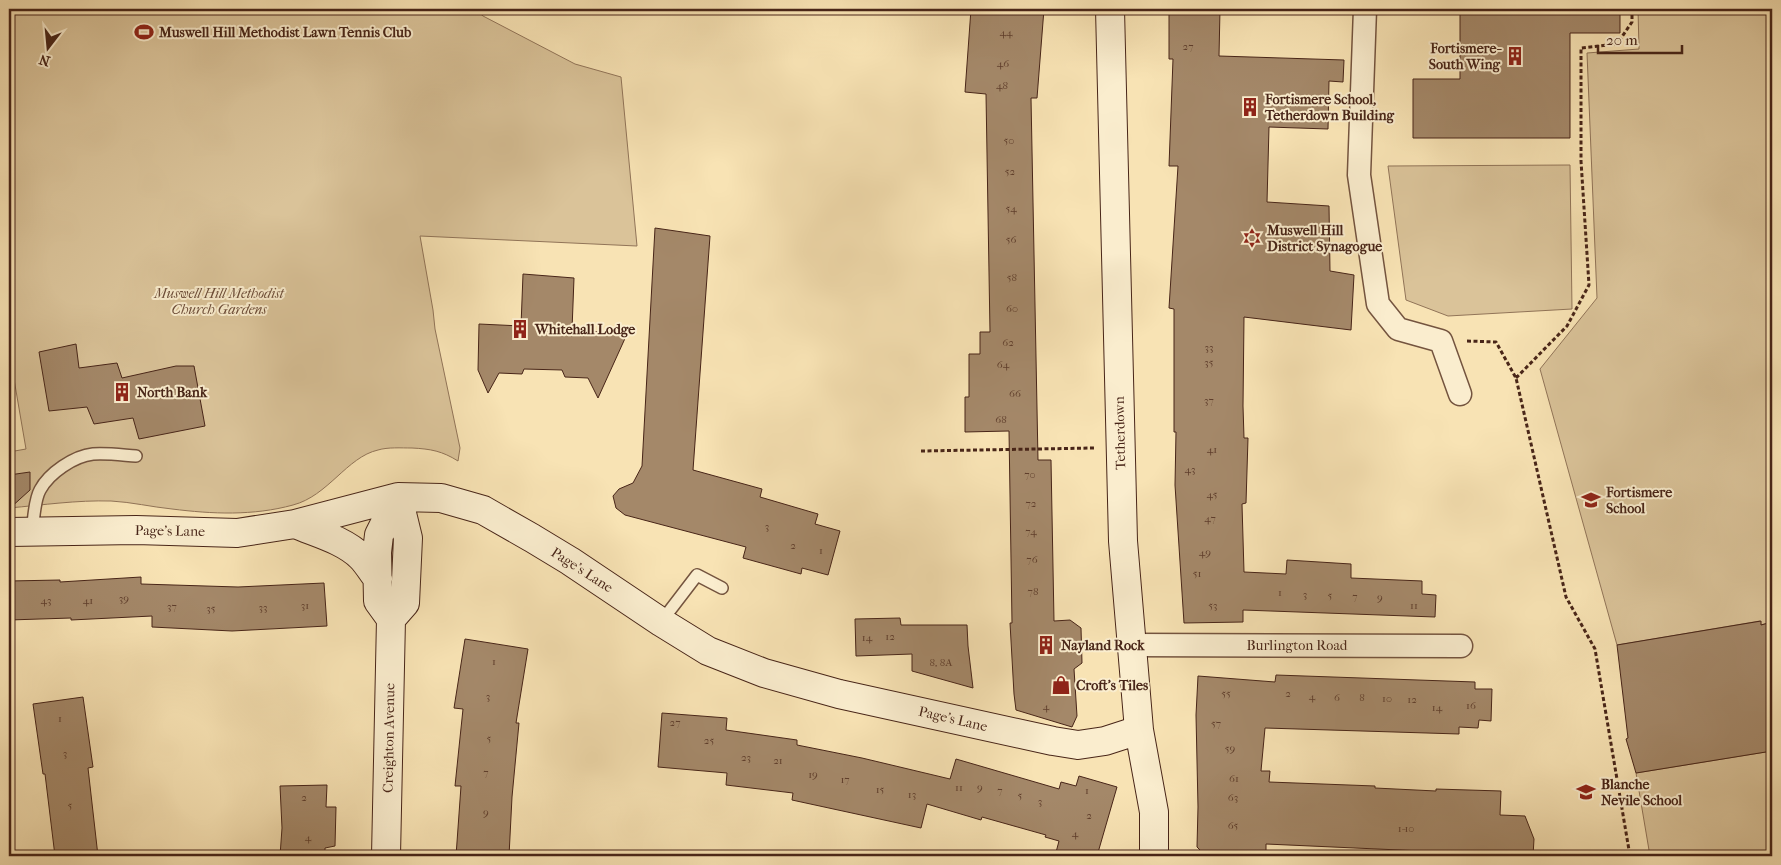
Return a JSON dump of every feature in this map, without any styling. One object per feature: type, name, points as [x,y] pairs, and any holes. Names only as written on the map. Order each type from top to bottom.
[{"type":"street","name":"Tetherdown","points":[[1110,9],[1123,541],[1139,730],[1154,812],[1154,856]]},
{"type":"street","points":[[1365,9],[1359,175],[1378,304],[1398,329],[1441,340],[1460,394]]},
{"type":"street","points":[[398,497],[408,538],[405,603],[391,619],[378,600],[377,552],[379,535],[398,497]]},
{"type":"street","name":"Page's Lane","points":[[20,532],[136,530],[237,533],[294,524],[398,497],[441,498],[483,510],[570,561],[708,651],[764,672],[858,698],[1078,745],[1104,741],[1139,730]]},
{"type":"street","points":[[294,524],[339,542],[355,552],[378,579]]},
{"type":"street","name":"Creighton Avenue","points":[[386,856],[391,619]]},
{"type":"street","name":"Burlington Road","points":[[1132,645],[1462,646]]},
{"type":"lane","points":[[20,532],[39,491],[47,480],[71,462],[92,454],[136,456]]},
{"type":"lane","points":[[661,622],[697,575],[722,588]]},
{"type":"path","points":[[1516,378],[1567,326],[1589,285],[1581,161],[1581,48],[1617,44],[1632,22],[1632,9]]},
{"type":"path","points":[[1441,340],[1496,342],[1516,378],[1566,597],[1595,649],[1630,856]]},
{"type":"path","points":[[921,451],[1120,447]]},
{"type":"green space","name":"Muswell Hill Methodist Church Gardens","points":[[9,9],[475,9],[483,16],[575,64],[621,77],[637,246],[420,236],[435,329],[460,448],[458,461],[436,451],[425,449],[386,448],[378,450],[357,460],[317,494],[293,505],[263,511],[202,512],[111,501],[73,502],[9,508],[9,452],[26,449],[9,350]]},
{"type":"green space","points":[[1638,9],[1772,9],[1772,622],[1761,625],[1760,621],[1617,645],[1540,369],[1597,298],[1587,53],[1639,49]]},
{"type":"green space","points":[[1570,165],[1572,309],[1448,316],[1406,300],[1388,166]]},
{"type":"green space","points":[[1772,751],[1772,856],[1650,856],[1636,773]]},
{"type":"building","points":[[971,9],[1044,9],[1037,98],[1031,98],[1038,460],[1051,460],[1054,621],[1070,620],[1081,628],[1082,663],[1074,669],[1077,716],[1072,727],[1016,710],[1010,623],[1012,623],[1009,431],[965,432],[965,397],[969,397],[969,354],[980,354],[980,332],[990,332],[986,94],[965,92]]},
{"type":"building","points":[[1169,9],[1220,9],[1219,56],[1344,60],[1343,82],[1329,81],[1328,129],[1269,127],[1267,202],[1329,206],[1330,271],[1354,275],[1351,330],[1244,317],[1244,438],[1248,438],[1246,503],[1242,504],[1244,572],[1286,574],[1287,560],[1351,564],[1351,578],[1422,581],[1422,594],[1436,595],[1435,617],[1243,610],[1243,622],[1184,623],[1175,485],[1174,309],[1169,308],[1178,166],[1169,166],[1173,59],[1169,59]]},
{"type":"building","name":"Fortismere- South Wing","points":[[1460,9],[1620,9],[1620,33],[1570,33],[1570,138],[1413,138],[1413,79],[1460,79]]},
{"type":"building","points":[[655,228],[710,236],[693,470],[762,489],[760,497],[818,514],[815,524],[840,531],[828,575],[802,568],[801,574],[743,558],[746,547],[625,515],[616,508],[613,496],[619,489],[633,483],[642,466]]},
{"type":"building","name":"Whitehall Lodge","points":[[523,274],[574,278],[572,330],[627,334],[598,398],[588,378],[565,377],[562,370],[524,369],[522,374],[499,373],[488,393],[478,370],[479,324],[521,326]]},
{"type":"building","name":"North Bank","points":[[76,344],[79,368],[117,363],[122,378],[176,366],[194,366],[205,426],[139,439],[133,418],[94,424],[87,407],[49,411],[39,352]]},
{"type":"building","points":[[30,472],[30,490],[9,509],[9,475]]},
{"type":"building","points":[[141,577],[141,584],[238,587],[324,583],[327,626],[232,631],[152,627],[152,616],[71,620],[71,618],[9,620],[9,581],[60,580],[60,582]]},
{"type":"building","points":[[900,618],[901,625],[967,625],[973,688],[912,671],[912,654],[856,656],[855,619]]},
{"type":"building","points":[[1761,621],[1761,625],[1772,622],[1772,751],[1636,773],[1626,739],[1628,738],[1617,645]]},
{"type":"building","points":[[465,639],[528,649],[516,723],[519,723],[509,856],[456,856],[461,786],[455,786],[463,709],[454,708]]},
{"type":"building","points":[[1276,675],[1475,682],[1475,689],[1492,689],[1491,721],[1479,720],[1478,728],[1459,727],[1459,734],[1265,728],[1261,771],[1270,771],[1269,782],[1375,786],[1375,788],[1436,791],[1436,789],[1501,791],[1500,815],[1525,816],[1534,839],[1533,856],[1266,844],[1266,853],[1249,851],[1245,856],[1206,856],[1197,847],[1196,715],[1198,676],[1275,682]]},
{"type":"building","points":[[83,697],[93,767],[88,768],[98,856],[55,856],[45,774],[43,774],[33,704]]},
{"type":"building","points":[[662,713],[727,718],[726,730],[797,740],[797,745],[950,779],[956,759],[1059,789],[1061,782],[1076,786],[1079,776],[1117,787],[1097,856],[1055,856],[1059,841],[1045,837],[1046,835],[982,817],[981,820],[927,804],[921,828],[792,800],[793,793],[726,785],[727,773],[658,767]]},
{"type":"building","points":[[327,785],[326,807],[336,807],[335,846],[325,848],[325,856],[280,856],[282,828],[280,786]]},
{"type":"place","name":"Muswell Hill Methodist Lawn Tennis Club","points":[[144,32]]},
{"type":"place","name":"Fortismere- South Wing","points":[[1515,56]]},
{"type":"place","name":"Fortismere School, Tetherdown Building","points":[[1250,107]]},
{"type":"place","name":"Muswell Hill District Synagogue","points":[[1252,238]]},
{"type":"place","name":"Whitehall Lodge","points":[[520,329]]},
{"type":"place","name":"North Bank","points":[[122,392]]},
{"type":"place","name":"Fortismere School","points":[[1591,500]]},
{"type":"place","name":"Nayland Rock","points":[[1046,645]]},
{"type":"place","name":"Croft's Tiles","points":[[1061,685]]},
{"type":"place","name":"Blanche Nevile School","points":[[1586,792]]}]
